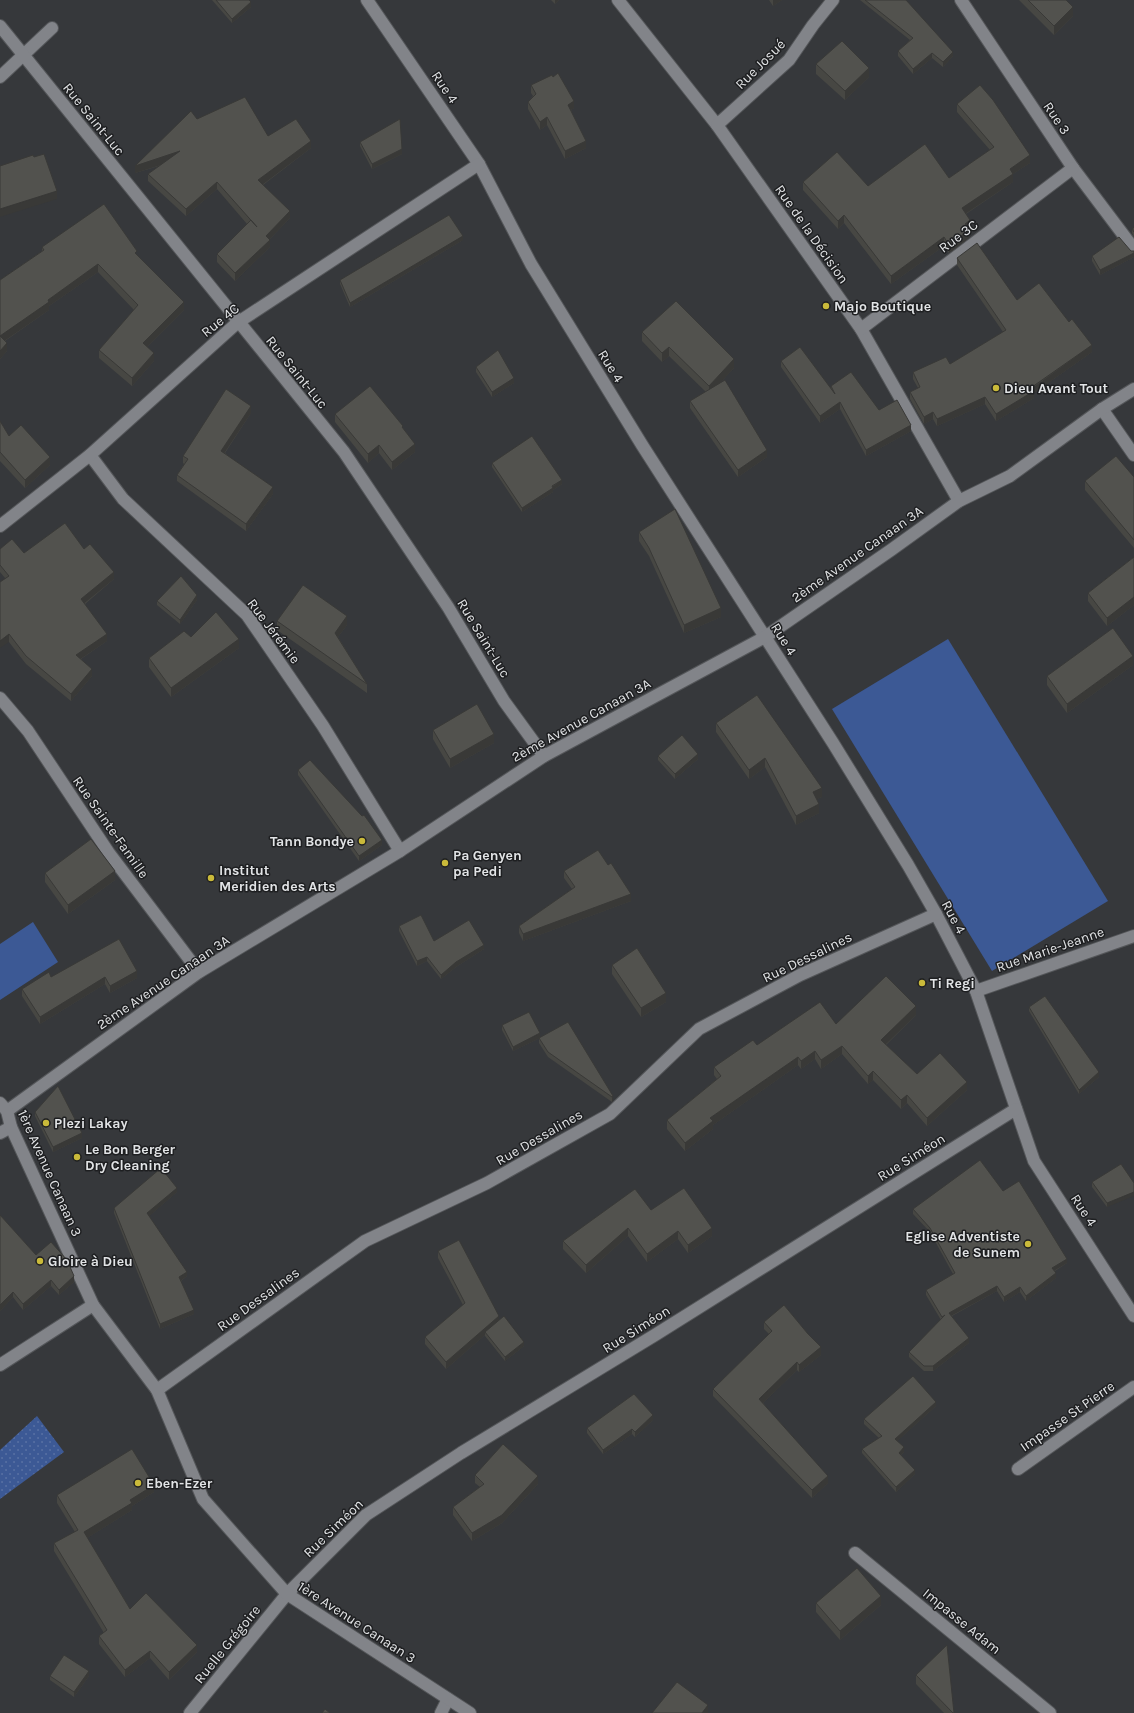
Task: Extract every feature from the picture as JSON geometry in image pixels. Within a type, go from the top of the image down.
[{"type":"street","name":"Rue 4","points":[[367,0],[479,164],[531,264],[642,445],[908,865],[936,914],[976,992],[1034,1161],[1134,1316]]},
{"type":"street","name":"Rue de la Décision","points":[[618,0],[717,125],[861,329],[959,501]]},
{"type":"street","name":"Rue Josué","points":[[717,125],[789,60],[813,25],[833,0]]},
{"type":"street","name":"Rue 3","points":[[961,0],[1073,168],[1134,249]]},
{"type":"street","name":"Rue Saint-Luc","points":[[0,26],[237,323],[344,452],[448,606],[504,701],[544,756]]},
{"type":"street","points":[[0,77],[52,28]]},
{"type":"street","name":"Rue 4C","points":[[0,526],[90,456],[237,323],[479,164]]},
{"type":"street","name":"Rue 3C","points":[[861,329],[1073,168]]},
{"type":"street","name":"2ème Avenue Canaan 3A","points":[[3,1107],[199,972],[400,851],[544,756],[765,637],[959,501],[1010,476],[1102,409],[1134,389]]},
{"type":"street","points":[[1102,409],[1134,455]]},
{"type":"street","name":"Rue Jérémie","points":[[90,456],[123,499],[247,615],[324,726],[400,851]]},
{"type":"street","name":"Rue Sainte-Famille","points":[[0,698],[28,731],[109,853],[199,972]]},
{"type":"street","name":"Rue Dessalines","points":[[157,1390],[365,1241],[487,1184],[610,1114],[699,1029],[800,975],[936,914]]},
{"type":"street","name":"Rue Marie-Jeanne","points":[[976,992],[1134,936]]},
{"type":"street","name":"1ère Avenue Canaan 3","points":[[3,1107],[93,1305],[157,1390],[203,1499],[287,1594],[470,1713]]},
{"type":"street","name":"Rue Siméon","points":[[287,1594],[366,1515],[461,1453],[655,1335],[1016,1109]]},
{"type":"street","points":[[0,1133],[11,1127]]},
{"type":"street","points":[[0,1365],[93,1305]]},
{"type":"street","name":"Impasse St Pierre","points":[[1018,1469],[1134,1387]]},
{"type":"street","name":"Impasse Adam","points":[[855,1553],[1050,1713]]},
{"type":"street","name":"Ruelle Grégoire","points":[[190,1713],[287,1594]]},
{"type":"street","points":[[441,1713],[448,1699]]},
{"type":"shaded area","points":[[948,639],[1108,901],[992,971],[832,709]]},
{"type":"shaded area","points":[[33,922],[58,962],[0,1000],[0,944]]},
{"type":"shaded area","points":[[37,1416],[64,1452],[0,1499],[0,1450]]},
{"type":"building","points":[[216,0],[249,0],[251,2],[232,19]]},
{"type":"building","points":[[865,0],[906,0],[953,52],[943,62],[932,53],[913,69],[898,51],[913,38]]},
{"type":"building","points":[[1028,0],[1066,0],[1073,7],[1054,26]]},
{"type":"building","points":[[842,41],[869,68],[845,91],[816,64]]},
{"type":"building","points":[[558,73],[574,101],[568,105],[586,141],[565,151],[547,117],[540,122],[528,102],[536,94],[531,85],[552,75],[553,77]]},
{"type":"building","points":[[980,85],[993,100],[1030,155],[1010,169],[1013,174],[962,208],[970,220],[965,224],[969,230],[949,245],[944,237],[891,276],[844,215],[838,221],[803,182],[837,152],[868,186],[925,144],[949,178],[994,147],[957,104]]},
{"type":"building","points":[[245,97],[268,136],[296,119],[311,141],[258,180],[290,211],[266,236],[270,240],[235,273],[217,254],[251,220],[217,182],[186,209],[148,174],[180,151],[135,166],[191,111],[197,119]]},
{"type":"building","points":[[400,119],[402,149],[372,164],[360,142]]},
{"type":"building","points":[[44,154],[57,191],[0,209],[0,166],[33,155],[34,157]]},
{"type":"building","points":[[104,204],[137,251],[135,253],[184,302],[143,343],[154,353],[132,378],[99,350],[138,305],[98,264],[48,300],[49,302],[0,336],[0,280],[44,250],[42,247]]},
{"type":"building","points":[[449,215],[463,236],[350,303],[340,280]]},
{"type":"building","points":[[1119,237],[1131,251],[1134,251],[1134,253],[1100,270],[1092,256]]},
{"type":"building","points":[[977,243],[1017,300],[1039,283],[1069,322],[1072,319],[1092,345],[1032,387],[1034,391],[996,414],[985,397],[937,419],[933,412],[924,417],[910,392],[920,387],[913,372],[946,357],[950,364],[1006,330],[957,258]]},
{"type":"building","points":[[676,301],[734,359],[709,386],[669,347],[662,353],[642,332]]},
{"type":"building","points":[[0,336],[7,343],[0,351]]},
{"type":"building","points":[[800,347],[835,394],[831,386],[851,372],[879,410],[897,400],[911,425],[866,450],[840,402],[820,416],[781,361]]},
{"type":"building","points":[[498,350],[514,378],[492,392],[476,367]]},
{"type":"building","points":[[725,380],[767,450],[738,470],[690,401]]},
{"type":"building","points":[[370,386],[403,426],[402,427],[415,444],[392,462],[379,445],[368,454],[335,414]]},
{"type":"building","points":[[226,389],[251,406],[221,451],[273,487],[246,524],[177,475],[188,459],[183,456]]},
{"type":"building","points":[[0,421],[9,436],[21,425],[50,457],[25,480],[0,452]]},
{"type":"building","points":[[532,436],[562,480],[552,486],[553,488],[522,508],[492,463]]},
{"type":"building","points":[[1116,456],[1134,477],[1134,540],[1085,481]]},
{"type":"building","points":[[675,509],[721,608],[684,625],[649,548],[639,532]]},
{"type":"building","points":[[65,523],[84,549],[90,544],[114,572],[81,599],[107,634],[76,655],[92,669],[71,694],[26,656],[9,634],[0,641],[0,582],[9,576],[0,565],[0,549],[12,539],[24,553]]},
{"type":"building","points":[[1134,557],[1134,597],[1107,618],[1088,593]]},
{"type":"building","points":[[181,576],[197,595],[180,620],[157,601]]},
{"type":"building","points":[[303,585],[347,616],[335,633],[367,684],[277,621]]},
{"type":"building","points":[[216,612],[239,639],[171,688],[149,658],[184,631],[191,637]]},
{"type":"building","points":[[1113,628],[1133,656],[1067,704],[1047,676]]},
{"type":"building","points":[[757,695],[822,788],[813,792],[819,804],[796,816],[765,758],[749,770],[716,723]]},
{"type":"building","points":[[477,704],[494,734],[450,759],[433,730]]},
{"type":"building","points":[[682,735],[698,754],[675,774],[658,756]]},
{"type":"building","points":[[310,760],[362,816],[364,815],[382,840],[359,856],[298,770]]},
{"type":"building","points":[[91,839],[115,871],[68,905],[45,873]]},
{"type":"building","points":[[598,850],[608,865],[611,863],[631,894],[523,934],[519,926],[575,887],[564,871]]},
{"type":"building","points":[[421,915],[434,941],[469,920],[484,945],[456,962],[441,975],[427,957],[417,961],[399,926]]},
{"type":"building","points":[[119,939],[137,971],[110,986],[105,977],[40,1017],[22,989],[49,972],[51,977]]},
{"type":"building","points":[[637,948],[666,993],[641,1008],[612,965]]},
{"type":"building","points":[[886,976],[916,1006],[881,1040],[917,1074],[940,1053],[967,1082],[927,1118],[907,1095],[901,1100],[873,1071],[868,1076],[842,1046],[821,1060],[815,1051],[801,1061],[798,1057],[710,1118],[713,1121],[685,1143],[667,1120],[721,1076],[714,1067],[753,1040],[757,1045],[820,1002],[836,1024]]},
{"type":"building","points":[[1045,996],[1099,1072],[1079,1090],[1029,1007]]},
{"type":"building","points":[[529,1012],[540,1033],[513,1047],[502,1025]]},
{"type":"building","points":[[568,1022],[613,1096],[612,1097],[548,1052],[539,1038]]},
{"type":"building","points":[[58,1086],[82,1133],[53,1147],[35,1112]]},
{"type":"building","points":[[980,1160],[1003,1191],[1019,1181],[1067,1259],[1052,1268],[1056,1273],[1026,1296],[1020,1287],[1004,1297],[997,1286],[949,1313],[969,1338],[933,1366],[924,1366],[909,1352],[945,1315],[942,1317],[926,1290],[955,1273],[930,1228],[913,1209]]},
{"type":"building","points":[[1121,1164],[1134,1183],[1134,1192],[1107,1203],[1092,1182]]},
{"type":"building","points":[[161,1168],[177,1188],[147,1213],[187,1272],[179,1277],[194,1310],[160,1324],[114,1208]]},
{"type":"building","points":[[684,1188],[712,1228],[688,1245],[678,1231],[647,1254],[628,1228],[586,1265],[563,1241],[635,1189],[651,1210]]},
{"type":"building","points":[[0,1215],[36,1255],[51,1242],[67,1260],[74,1276],[59,1290],[51,1280],[23,1304],[13,1292],[0,1305]]},
{"type":"building","points":[[459,1240],[499,1316],[446,1362],[425,1337],[465,1303],[438,1251]]},
{"type":"building","points":[[784,1305],[821,1347],[799,1365],[797,1362],[759,1399],[828,1476],[812,1490],[713,1389],[772,1331],[764,1322]]},
{"type":"building","points":[[504,1316],[524,1342],[505,1357],[485,1332]]},
{"type":"building","points":[[913,1376],[936,1402],[895,1439],[904,1447],[899,1453],[915,1470],[896,1487],[862,1449],[882,1436],[864,1419]]},
{"type":"building","points":[[634,1394],[653,1415],[635,1432],[632,1429],[603,1450],[587,1428]]},
{"type":"building","points":[[503,1444],[538,1476],[502,1515],[472,1533],[453,1507],[484,1484],[475,1475]]},
{"type":"building","points":[[132,1449],[154,1485],[130,1500],[132,1503],[84,1532],[130,1609],[146,1593],[197,1645],[169,1672],[150,1651],[125,1670],[99,1636],[107,1630],[54,1543],[78,1530],[57,1495]]},
{"type":"building","points":[[857,1568],[881,1596],[840,1631],[816,1603]]},
{"type":"building","points":[[947,1645],[954,1713],[916,1675]]},
{"type":"building","points":[[64,1655],[89,1671],[74,1692],[50,1676]]},
{"type":"building","points":[[677,1682],[708,1705],[702,1713],[652,1713]]},
{"type":"building","points":[[325,1709],[330,1713],[322,1713]]},
{"type":"place","name":"Majo Boutique","points":[[826,306]]},
{"type":"place","name":"Dieu Avant Tout","points":[[996,388]]},
{"type":"place","name":"Tann Bondye","points":[[362,841]]},
{"type":"place","name":"Pa Genyen pa Pedi","points":[[445,863]]},
{"type":"place","name":"Institut Meridien des Arts","points":[[211,878]]},
{"type":"place","name":"Ti Regi","points":[[922,983]]},
{"type":"place","name":"Plezi Lakay","points":[[46,1123]]},
{"type":"place","name":"Le Bon Berger Dry Cleaning","points":[[77,1157]]},
{"type":"place","name":"Eglise Adventiste de Sunem","points":[[1028,1244]]},
{"type":"place","name":"Gloire à Dieu","points":[[40,1261]]},
{"type":"place","name":"Eben-Ezer","points":[[138,1483]]}]
